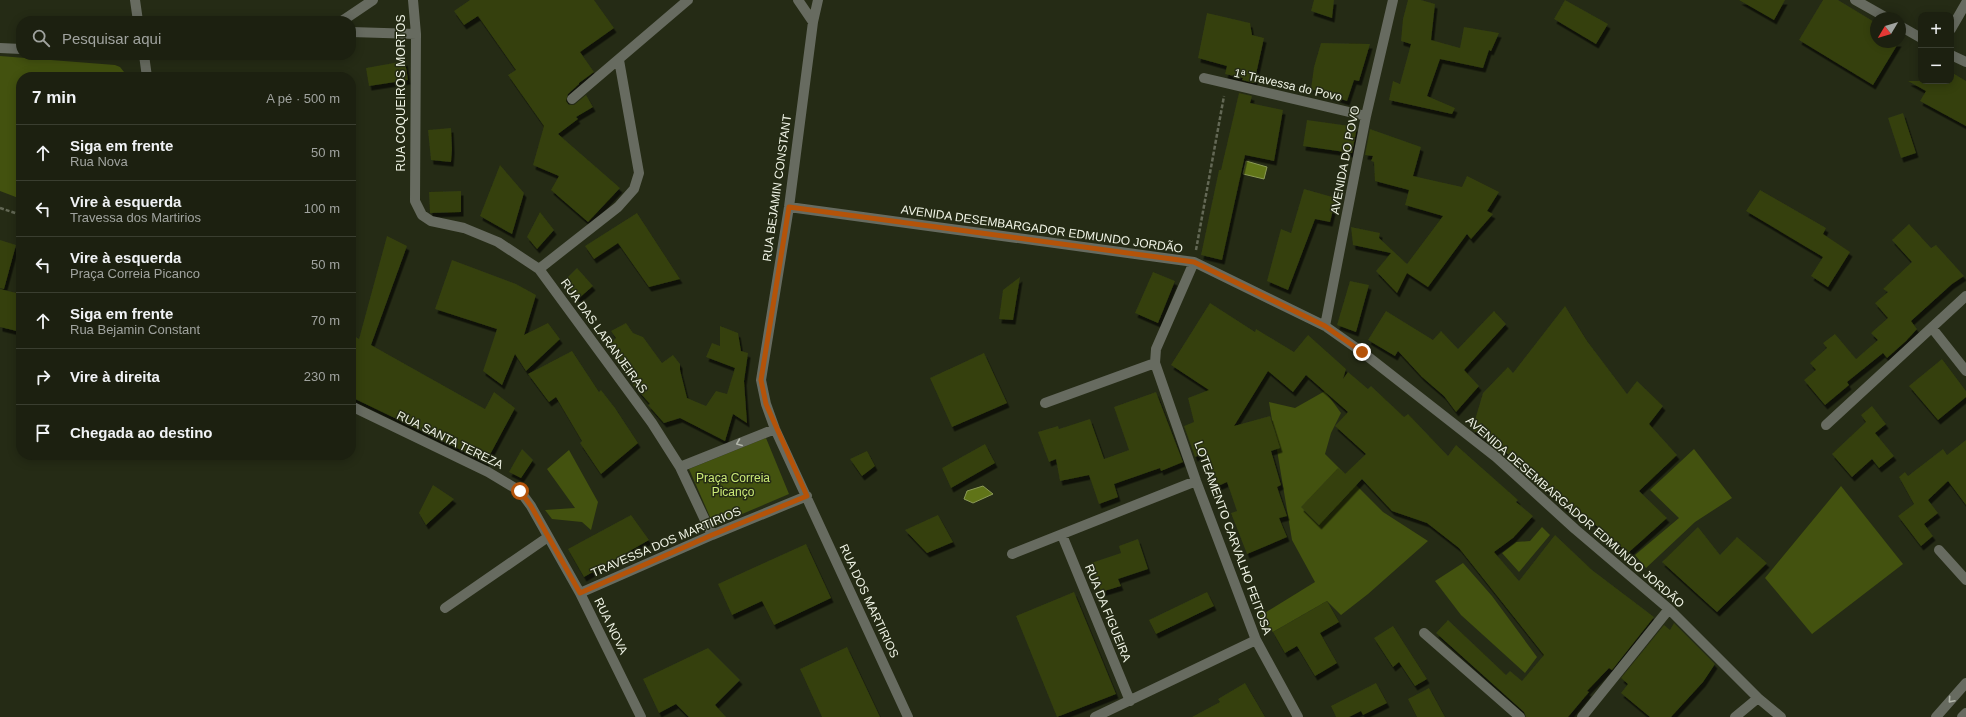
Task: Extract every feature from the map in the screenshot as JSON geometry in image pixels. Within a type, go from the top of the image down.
[{"type":"street","points":[[135,0],[137,16]]},
{"type":"street","points":[[349,16],[373,0]]},
{"type":"street","name":"RUA COQUEIROS MORTOS","points":[[413,0],[416,34],[415,186]]},
{"type":"street","points":[[572,99],[688,0]]},
{"type":"street","points":[[798,0],[813,22]]},
{"type":"street","name":"RUA BEJAMIN CONSTANT","points":[[761,380],[789,207],[813,22],[818,0]]},
{"type":"street","name":"AVENIDA DO POVO","points":[[1325,326],[1366,116],[1393,0]]},
{"type":"street","points":[[1855,0],[1876,12]]},
{"type":"street","points":[[1954,24],[1966,3]]},
{"type":"street","points":[[1906,29],[1918,36]]},
{"type":"street","points":[[356,32],[416,34]]},
{"type":"street","points":[[0,48],[16,49]]},
{"type":"street","points":[[1954,56],[1966,62]]},
{"type":"street","points":[[145,60],[146,72]]},
{"type":"street","points":[[539,269],[618,207],[634,188],[639,173],[619,60]]},
{"type":"street","name":"1ª Travessa do Povo","points":[[1204,78],[1366,116]]},
{"type":"street","name":"RUA DAS LARANJEIRAS","points":[[415,186],[415,201],[422,215],[431,220],[464,228],[498,242],[539,269],[652,423],[680,467],[712,535]]},
{"type":"street","name":"AVENIDA DESEMBARGADOR EDMUNDO JORDÃO","points":[[789,207],[1194,262],[1325,326],[1362,352],[1496,458],[1575,529],[1669,609],[1758,698],[1781,717]]},
{"type":"street","name":"LOTEAMENTO CARVALHO FEITOSA","points":[[1194,262],[1156,349],[1155,363],[1196,481],[1256,640],[1298,717]]},
{"type":"street","points":[[1826,425],[1966,296]]},
{"type":"street","points":[[1932,328],[1966,371]]},
{"type":"street","points":[[1045,403],[1155,363]]},
{"type":"street","name":"RUA DOS MARTIRIOS","points":[[761,380],[766,404],[775,429],[908,717]]},
{"type":"street","name":"RUA SANTA TEREZA","points":[[356,408],[505,481],[520,491],[531,506]]},
{"type":"street","points":[[680,467],[775,429]]},
{"type":"street","points":[[1012,554],[1196,481]]},
{"type":"street","name":"TRAVESSA DOS MARTIRIOS","points":[[580,593],[712,535],[807,496]]},
{"type":"street","name":"RUA NOVA","points":[[531,506],[580,593],[641,717]]},
{"type":"street","name":"RUA DA FIGUEIRA","points":[[1062,535],[1130,701]]},
{"type":"street","points":[[445,608],[548,537]]},
{"type":"street","points":[[1939,550],[1966,580]]},
{"type":"street","points":[[1582,717],[1669,609]]},
{"type":"street","points":[[1424,633],[1520,717]]},
{"type":"street","points":[[1095,717],[1256,640]]},
{"type":"street","points":[[1936,717],[1966,683]]},
{"type":"street","points":[[1735,717],[1758,698]]},
{"type":"street","points":[[1962,717],[1966,713]]},
{"type":"path","points":[[1194,262],[1227,84]]},
{"type":"path","points":[[0,208],[16,213]]},
{"type":"green space","points":[[0,56],[16,57],[16,60],[51,60],[115,65],[120,67],[124,72],[16,72],[16,197],[0,191]]},
{"type":"green space","points":[[1325,391],[1341,413],[1331,433],[1325,454],[1383,512],[1428,541],[1368,594],[1341,615],[1327,601],[1273,632],[1258,617],[1315,582],[1292,540],[1269,402],[1295,408]]},
{"type":"green space","name":"Praça Correia Picanço","points":[[766,438],[789,494],[714,526],[689,469]]},
{"type":"green space","points":[[1694,449],[1732,498],[1695,522],[1646,568],[1635,555],[1679,518],[1650,490]]},
{"type":"green space","points":[[569,450],[598,502],[591,530],[582,522],[552,519],[545,510],[575,508],[547,469]]},
{"type":"green space","points":[[1841,486],[1903,564],[1812,634],[1765,578]]},
{"type":"green space","points":[[1542,527],[1550,535],[1519,572],[1502,553],[1516,542],[1530,541]]},
{"type":"green space","points":[[1463,563],[1492,596],[1537,657],[1525,673],[1461,615],[1435,581]]},
{"type":"shaded area","points":[[1246,161],[1267,167],[1264,179],[1243,174]]},
{"type":"shaded area","points":[[983,486],[993,494],[973,503],[964,499],[967,491]]},
{"type":"building","points":[[470,0],[594,0],[614,28],[580,52],[594,72],[579,83],[568,94],[566,101],[569,105],[574,105],[586,95],[593,107],[576,117],[578,119],[558,134],[620,188],[588,222],[551,190],[559,176],[533,165],[544,126],[508,75],[516,70],[478,16],[464,25],[454,11]]},
{"type":"building","points":[[1314,0],[1334,0],[1332,18],[1311,11]]},
{"type":"building","points":[[1408,0],[1421,0],[1435,4],[1431,40],[1460,48],[1464,27],[1499,33],[1491,51],[1489,50],[1483,68],[1440,59],[1427,96],[1455,108],[1452,114],[1389,100],[1393,81],[1400,84],[1411,44],[1401,41],[1403,19]]},
{"type":"building","points":[[1565,0],[1608,24],[1596,44],[1554,19]]},
{"type":"building","points":[[1739,0],[1785,0],[1774,20]]},
{"type":"building","points":[[1823,0],[1838,0],[1870,19],[1870,48],[1895,48],[1873,85],[1799,40]]},
{"type":"building","points":[[1207,13],[1250,23],[1252,35],[1264,38],[1254,83],[1242,80],[1243,78],[1225,74],[1227,66],[1198,58]]},
{"type":"building","points":[[1321,43],[1370,44],[1359,81],[1354,80],[1347,101],[1311,89],[1314,67]]},
{"type":"building","points":[[405,61],[408,80],[369,86],[366,68]]},
{"type":"building","points":[[1954,74],[1966,81],[1966,126],[1920,101],[1926,91],[1908,81],[1918,81],[1918,84],[1954,84]]},
{"type":"building","points":[[1239,93],[1252,96],[1250,103],[1283,110],[1274,161],[1245,155],[1222,260],[1201,255],[1219,170],[1221,170]]},
{"type":"building","points":[[1903,113],[1916,153],[1901,158],[1888,118]]},
{"type":"building","points":[[1307,120],[1357,127],[1352,153],[1303,146]]},
{"type":"building","points":[[451,128],[451,162],[431,160],[428,130]]},
{"type":"building","points":[[1370,129],[1421,147],[1413,176],[1462,187],[1467,176],[1499,192],[1487,211],[1493,214],[1471,239],[1467,234],[1428,287],[1407,273],[1397,293],[1376,271],[1391,253],[1353,245],[1351,227],[1380,233],[1379,238],[1407,264],[1443,216],[1405,205],[1409,190],[1375,181],[1374,162],[1371,161],[1373,156],[1365,155]]},
{"type":"building","points":[[500,165],[524,193],[512,234],[480,216]]},
{"type":"building","points":[[1304,189],[1336,198],[1330,222],[1315,219],[1288,290],[1267,281],[1281,229],[1291,233]]},
{"type":"building","points":[[1760,190],[1826,228],[1823,234],[1850,252],[1828,287],[1811,276],[1823,257],[1746,211]]},
{"type":"building","points":[[461,191],[461,212],[430,213],[429,192]]},
{"type":"building","points":[[540,212],[554,230],[537,249],[527,237]]},
{"type":"building","points":[[637,213],[680,279],[649,287],[618,243],[594,259],[585,246]]},
{"type":"building","points":[[1909,224],[1931,248],[1936,245],[1964,276],[1952,284],[1911,321],[1917,329],[1906,341],[1887,358],[1883,353],[1847,382],[1849,385],[1825,405],[1804,380],[1816,370],[1810,363],[1827,348],[1823,343],[1835,334],[1856,359],[1878,340],[1871,333],[1888,318],[1875,303],[1888,292],[1883,289],[1912,262],[1892,240]]},
{"type":"building","points":[[387,236],[407,246],[371,345],[485,409],[494,392],[515,408],[486,462],[356,399],[356,337],[359,339]]},
{"type":"building","points":[[0,240],[16,245],[4,289],[0,288]]},
{"type":"building","points":[[452,260],[516,284],[536,295],[524,335],[548,323],[560,339],[526,371],[515,354],[502,385],[483,371],[497,329],[435,309]]},
{"type":"building","points":[[577,268],[593,286],[578,299],[564,281]]},
{"type":"building","points":[[1153,272],[1175,281],[1158,323],[1135,313]]},
{"type":"building","points":[[1020,277],[1013,320],[999,319],[1003,290]]},
{"type":"building","points":[[1350,281],[1369,285],[1356,332],[1337,325]]},
{"type":"building","points":[[0,289],[16,293],[16,331],[0,327]]},
{"type":"building","points":[[1210,303],[1255,332],[1256,329],[1294,352],[1308,335],[1346,369],[1343,379],[1348,372],[1368,389],[1371,386],[1404,417],[1408,414],[1448,456],[1456,445],[1518,500],[1516,502],[1533,516],[1513,538],[1494,552],[1519,581],[1555,535],[1592,570],[1654,617],[1612,670],[1609,668],[1587,691],[1589,692],[1568,717],[1526,717],[1524,712],[1436,633],[1448,620],[1506,675],[1510,671],[1522,681],[1544,655],[1459,548],[1427,523],[1392,511],[1362,479],[1319,525],[1301,507],[1338,468],[1345,474],[1366,454],[1335,426],[1348,412],[1306,375],[1293,392],[1268,371],[1234,426],[1270,416],[1280,448],[1271,451],[1281,485],[1277,487],[1287,516],[1279,518],[1287,537],[1247,554],[1231,513],[1237,511],[1227,482],[1218,486],[1203,454],[1195,457],[1184,426],[1194,422],[1188,398],[1209,390],[1171,365]]},
{"type":"building","points":[[1565,306],[1587,341],[1627,394],[1637,381],[1663,406],[1649,424],[1677,455],[1639,491],[1667,518],[1628,553],[1578,510],[1574,516],[1500,447],[1472,430],[1483,393],[1508,367],[1513,373]]},
{"type":"building","points":[[1386,311],[1433,340],[1441,331],[1458,349],[1494,311],[1506,324],[1464,370],[1479,386],[1456,412],[1444,396],[1422,377],[1398,351],[1395,356],[1368,340]]},
{"type":"building","points":[[626,323],[633,333],[643,337],[662,363],[673,355],[680,364],[680,370],[687,398],[706,406],[716,391],[727,394],[735,368],[706,357],[712,343],[720,346],[720,326],[738,333],[741,351],[748,353],[744,381],[747,423],[733,414],[725,441],[680,418],[664,423],[633,385],[637,382],[608,346],[616,338],[611,331]]},
{"type":"building","points":[[572,351],[599,392],[601,390],[615,408],[638,443],[601,474],[580,443],[582,441],[556,397],[549,402],[528,374]]},
{"type":"building","points":[[984,353],[1007,403],[952,427],[930,378]]},
{"type":"building","points":[[1942,359],[1966,391],[1966,397],[1938,420],[1909,386]]},
{"type":"building","points":[[1156,392],[1183,462],[1161,471],[1160,468],[1114,484],[1118,497],[1099,504],[1089,475],[1060,481],[1056,459],[1049,462],[1038,432],[1058,426],[1059,429],[1090,419],[1104,459],[1129,450],[1114,407]]},
{"type":"building","points":[[1872,406],[1886,424],[1875,433],[1894,456],[1879,468],[1872,459],[1852,477],[1832,454],[1866,422],[1861,415]]},
{"type":"building","points":[[1966,440],[1966,505],[1948,481],[1928,500],[1938,513],[1924,524],[1933,536],[1921,546],[1898,516],[1914,504],[1899,477],[1905,472],[1908,476],[1943,449],[1947,455]]},
{"type":"building","points":[[985,444],[995,463],[951,488],[942,468]]},
{"type":"building","points":[[522,449],[533,460],[521,478],[509,472]]},
{"type":"building","points":[[867,451],[875,466],[862,476],[850,459]]},
{"type":"building","points":[[433,485],[454,499],[426,525],[419,513]]},
{"type":"building","points":[[631,515],[649,540],[584,577],[568,549]]},
{"type":"building","points":[[938,515],[953,542],[927,553],[905,530]]},
{"type":"building","points":[[1698,527],[1720,555],[1737,537],[1767,563],[1717,612],[1662,562]]},
{"type":"building","points":[[1138,539],[1148,569],[1118,579],[1121,586],[1101,592],[1091,563],[1121,553],[1119,546]]},
{"type":"building","points":[[806,544],[831,598],[774,625],[762,601],[732,615],[718,584]]},
{"type":"building","points":[[1074,592],[1116,694],[1057,717],[1016,616]]},
{"type":"building","points":[[1207,592],[1214,606],[1156,634],[1149,620]]},
{"type":"building","points":[[1327,601],[1339,622],[1320,633],[1337,663],[1315,676],[1297,646],[1285,653],[1273,632]]},
{"type":"building","points":[[1674,623],[1715,664],[1703,682],[1671,717],[1650,717],[1621,693],[1628,684],[1621,678],[1664,625],[1670,630]]},
{"type":"building","points":[[1393,626],[1427,679],[1415,686],[1399,662],[1393,667],[1374,638]]},
{"type":"building","points":[[847,647],[880,717],[822,717],[800,669]]},
{"type":"building","points":[[708,648],[740,680],[715,705],[726,717],[689,717],[676,704],[659,713],[643,679]]},
{"type":"building","points":[[1245,683],[1265,717],[1192,717],[1220,702],[1218,699]]},
{"type":"building","points":[[1376,683],[1387,703],[1363,715],[1361,711],[1349,717],[1336,717],[1331,706]]},
{"type":"building","points":[[1429,688],[1445,717],[1417,717],[1408,699]]},
{"type":"route","points":[[520,491],[531,506],[580,593],[712,535],[807,496],[775,429],[766,404],[761,380],[789,207],[1095,250],[1194,262],[1325,326],[1362,352]]}]
